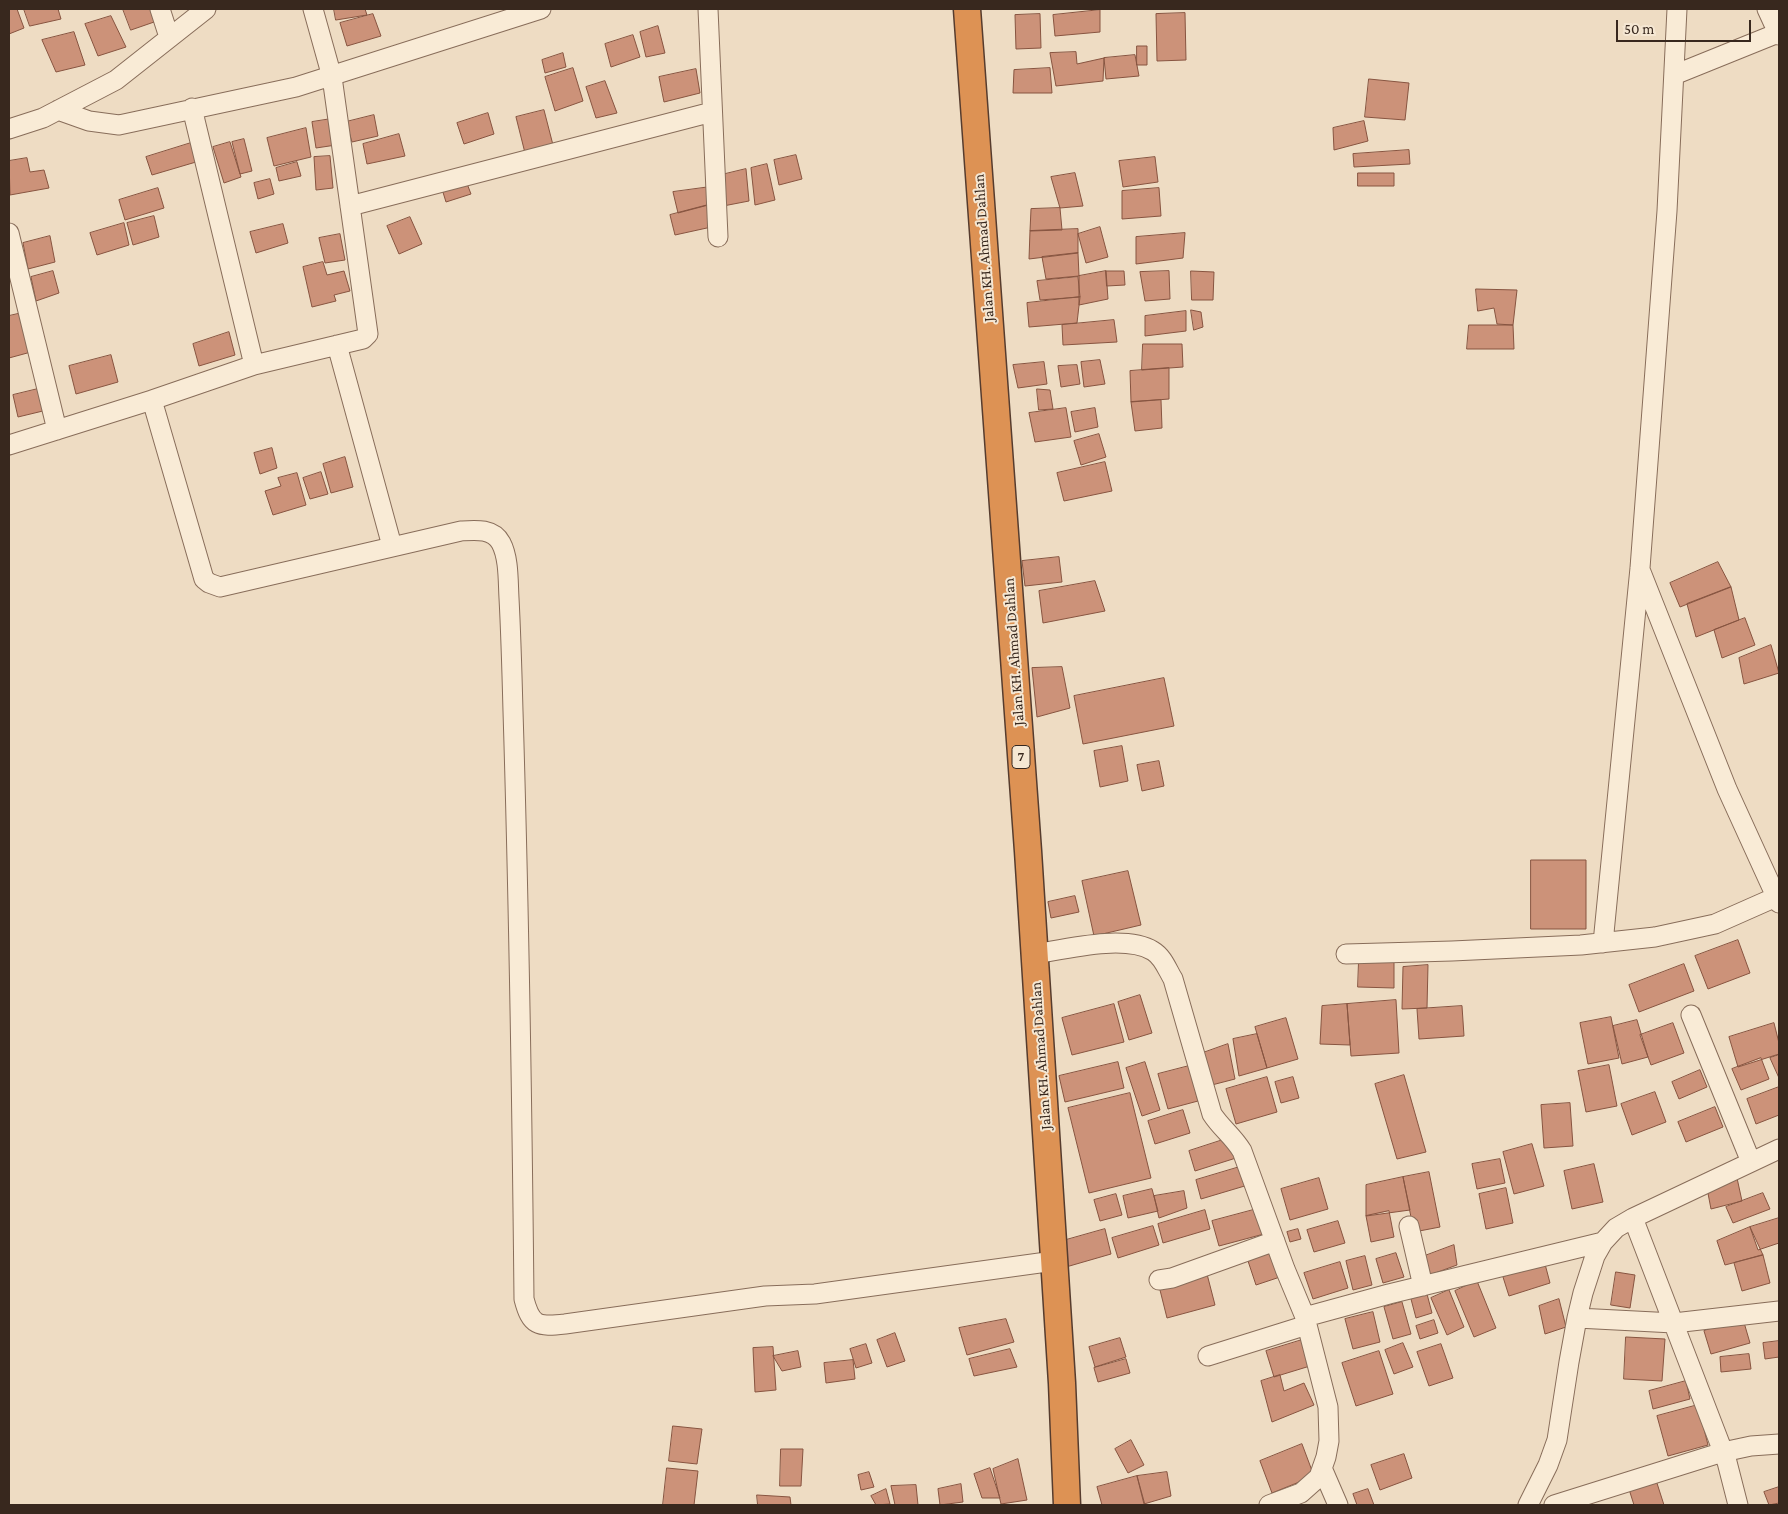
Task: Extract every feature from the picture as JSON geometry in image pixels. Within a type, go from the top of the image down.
[{"type":"highway","name":"Jalan KH. Ahmad Dahlan","points":[[967,9],[1035,954],[1062,1384],[1067,1505]]},
{"type":"street","points":[[160,9],[169,37]]},
{"type":"street","points":[[9,129],[43,118],[116,80],[206,9]]},
{"type":"street","points":[[9,445],[152,400],[254,365],[364,339],[368,334],[332,77],[313,9]]},
{"type":"street","points":[[58,110],[89,121],[119,125],[296,87],[541,9]]},
{"type":"street","points":[[708,9],[718,237]]},
{"type":"street","points":[[1603,943],[1640,568],[1667,211],[1677,9]]},
{"type":"street","points":[[1674,75],[1779,34],[1767,9]]},
{"type":"street","points":[[192,108],[254,365]]},
{"type":"street","points":[[350,206],[712,112]]},
{"type":"street","points":[[9,233],[57,430]]},
{"type":"street","points":[[337,345],[392,546]]},
{"type":"street","points":[[152,400],[200,567],[204,579],[209,583],[226,586],[461,531],[478,530],[489,532],[498,538],[502,545],[510,614],[520,984],[524,1299],[528,1313],[533,1320],[539,1325],[565,1324],[765,1296],[815,1294],[1054,1261]]},
{"type":"street","points":[[1346,954],[1581,946],[1655,937],[1714,924],[1778,900],[1727,789],[1640,568]]},
{"type":"street","points":[[1035,954],[1112,942],[1139,945],[1154,951],[1163,961],[1173,979],[1212,1114],[1220,1126],[1236,1140],[1242,1151],[1285,1270],[1306,1321],[1328,1407],[1329,1440],[1326,1457],[1319,1477],[1301,1493],[1269,1505]]},
{"type":"street","points":[[1691,1014],[1751,1162]]},
{"type":"street","points":[[1528,1505],[1548,1465],[1557,1440],[1578,1318],[1592,1264],[1603,1242],[1616,1228],[1633,1218],[1779,1149]]},
{"type":"street","points":[[1633,1218],[1723,1452],[1738,1505]]},
{"type":"street","points":[[1409,1226],[1423,1286]]},
{"type":"street","points":[[1159,1280],[1172,1278],[1275,1241]]},
{"type":"street","points":[[1208,1356],[1306,1321],[1423,1286],[1603,1242]]},
{"type":"street","points":[[1578,1318],[1674,1323],[1779,1311]]},
{"type":"street","points":[[1554,1505],[1723,1452],[1751,1446],[1779,1444]]},
{"type":"street","points":[[1322,1468],[1338,1505]]},
{"type":"building","points":[[17,9],[24,28],[9,34],[9,10]]},
{"type":"building","points":[[24,9],[58,9],[61,19],[30,26]]},
{"type":"building","points":[[123,9],[152,9],[157,21],[131,30]]},
{"type":"building","points":[[334,9],[365,9],[367,15],[336,20]]},
{"type":"building","points":[[1100,10],[1100,32],[1055,36],[1053,15]]},
{"type":"building","points":[[1185,13],[1186,60],[1157,61],[1156,14]]},
{"type":"building","points":[[373,14],[381,36],[347,46],[340,23]]},
{"type":"building","points":[[1040,14],[1041,48],[1016,49],[1015,15]]},
{"type":"building","points":[[111,16],[126,47],[98,56],[85,24]]},
{"type":"building","points":[[658,26],[665,53],[646,57],[640,32]]},
{"type":"building","points":[[74,32],[85,65],[56,72],[42,40]]},
{"type":"building","points":[[633,35],[640,57],[611,67],[605,44]]},
{"type":"building","points":[[1137,46],[1147,46],[1147,65],[1137,65]]},
{"type":"building","points":[[1076,52],[1077,64],[1104,58],[1103,81],[1056,86],[1050,53]]},
{"type":"building","points":[[563,53],[566,67],[545,73],[542,60]]},
{"type":"building","points":[[1135,55],[1139,76],[1106,79],[1104,58]]},
{"type":"building","points":[[573,68],[583,101],[555,111],[545,77]]},
{"type":"building","points":[[1050,68],[1052,93],[1013,93],[1014,70]]},
{"type":"building","points":[[696,69],[700,93],[664,102],[659,77]]},
{"type":"building","points":[[1369,79],[1409,83],[1405,120],[1365,117]]},
{"type":"building","points":[[605,81],[617,113],[596,118],[586,87]]},
{"type":"building","points":[[544,110],[553,145],[525,153],[516,117]]},
{"type":"building","points":[[488,113],[494,134],[464,144],[457,123]]},
{"type":"building","points":[[374,115],[378,136],[352,142],[346,122]]},
{"type":"building","points":[[331,119],[336,145],[316,148],[312,122]]},
{"type":"building","points":[[1364,121],[1368,141],[1334,150],[1333,128]]},
{"type":"building","points":[[306,128],[311,157],[274,166],[267,138]]},
{"type":"building","points":[[399,134],[405,156],[367,164],[363,144]]},
{"type":"building","points":[[244,139],[252,171],[240,174],[232,142]]},
{"type":"building","points":[[230,142],[241,177],[224,183],[213,147]]},
{"type":"building","points":[[191,143],[196,162],[152,175],[146,157]]},
{"type":"building","points":[[1409,150],[1410,164],[1354,167],[1353,154]]},
{"type":"building","points":[[796,155],[802,179],[779,185],[774,160]]},
{"type":"building","points":[[330,156],[333,188],[316,190],[314,157]]},
{"type":"building","points":[[1155,157],[1158,182],[1123,187],[1119,161]]},
{"type":"building","points":[[27,158],[30,172],[44,170],[49,188],[10,195],[9,161]]},
{"type":"building","points":[[297,162],[301,176],[279,181],[276,168]]},
{"type":"building","points":[[767,164],[775,200],[755,205],[751,168]]},
{"type":"building","points":[[746,169],[749,201],[718,207],[717,176]]},
{"type":"building","points":[[1075,173],[1083,206],[1060,208],[1051,177]]},
{"type":"building","points":[[1358,173],[1394,173],[1394,186],[1358,186]]},
{"type":"building","points":[[270,179],[274,194],[258,199],[254,183]]},
{"type":"building","points":[[466,181],[471,194],[446,202],[442,189]]},
{"type":"building","points":[[710,187],[712,204],[678,213],[673,192]]},
{"type":"building","points":[[158,188],[164,208],[125,220],[119,200]]},
{"type":"building","points":[[1159,188],[1161,216],[1122,219],[1122,191]]},
{"type":"building","points":[[712,204],[716,226],[675,235],[670,215]]},
{"type":"building","points":[[1060,208],[1062,230],[1030,231],[1031,209]]},
{"type":"building","points":[[154,216],[159,237],[133,245],[127,223]]},
{"type":"building","points":[[410,217],[422,244],[399,254],[387,226]]},
{"type":"building","points":[[124,223],[129,245],[97,255],[90,233]]},
{"type":"building","points":[[283,224],[288,243],[256,253],[250,232]]},
{"type":"building","points":[[1100,227],[1108,257],[1086,263],[1078,234]]},
{"type":"building","points":[[1078,229],[1078,253],[1029,259],[1030,231]]},
{"type":"building","points":[[1185,233],[1183,258],[1136,264],[1136,237]]},
{"type":"building","points":[[340,234],[345,260],[325,263],[319,238]]},
{"type":"building","points":[[50,236],[55,262],[28,269],[23,243]]},
{"type":"building","points":[[1078,253],[1079,276],[1046,279],[1042,257]]},
{"type":"building","points":[[323,262],[327,275],[344,271],[350,291],[334,295],[336,301],[312,307],[303,267]]},
{"type":"building","points":[[53,271],[59,293],[36,301],[31,277]]},
{"type":"building","points":[[1106,271],[1124,271],[1125,285],[1107,286]]},
{"type":"building","points":[[1106,271],[1108,299],[1079,305],[1079,276]]},
{"type":"building","points":[[1169,271],[1170,299],[1145,301],[1140,272]]},
{"type":"building","points":[[1191,271],[1214,272],[1213,300],[1192,300]]},
{"type":"building","points":[[1078,277],[1080,297],[1040,300],[1037,281]]},
{"type":"building","points":[[1476,289],[1517,290],[1513,325],[1497,324],[1494,308],[1478,311]]},
{"type":"building","points":[[1080,297],[1077,323],[1029,327],[1027,303]]},
{"type":"building","points":[[1191,310],[1201,312],[1203,327],[1194,330]]},
{"type":"building","points":[[1186,311],[1186,331],[1145,336],[1145,316]]},
{"type":"building","points":[[22,313],[31,352],[9,358],[9,316]]},
{"type":"building","points":[[1114,320],[1117,342],[1063,345],[1062,325]]},
{"type":"building","points":[[1469,325],[1513,325],[1514,349],[1467,349]]},
{"type":"building","points":[[229,332],[235,355],[199,366],[193,344]]},
{"type":"building","points":[[1143,344],[1182,344],[1183,367],[1142,370]]},
{"type":"building","points":[[111,355],[118,382],[76,394],[69,366]]},
{"type":"building","points":[[1100,360],[1105,384],[1084,387],[1081,362]]},
{"type":"building","points":[[1044,362],[1047,384],[1018,388],[1013,365]]},
{"type":"building","points":[[1077,365],[1080,384],[1061,387],[1058,366]]},
{"type":"building","points":[[1169,368],[1169,399],[1131,402],[1130,371]]},
{"type":"building","points":[[42,388],[47,410],[18,417],[13,395]]},
{"type":"building","points":[[1037,389],[1050,390],[1053,409],[1039,410]]},
{"type":"building","points":[[1161,400],[1162,428],[1135,431],[1131,402]]},
{"type":"building","points":[[1066,408],[1071,437],[1035,442],[1029,413]]},
{"type":"building","points":[[1095,408],[1098,427],[1075,432],[1071,412]]},
{"type":"building","points":[[1099,434],[1106,457],[1081,465],[1074,441]]},
{"type":"building","points":[[272,448],[277,468],[260,474],[254,453]]},
{"type":"building","points":[[345,457],[353,487],[331,493],[323,464]]},
{"type":"building","points":[[1105,462],[1112,491],[1064,501],[1057,473]]},
{"type":"building","points":[[321,472],[328,494],[310,499],[303,478]]},
{"type":"building","points":[[297,473],[306,505],[273,515],[265,491],[281,486],[278,478]]},
{"type":"building","points":[[1059,557],[1062,582],[1025,586],[1022,561]]},
{"type":"building","points":[[1718,562],[1731,587],[1680,607],[1670,583]]},
{"type":"building","points":[[1095,581],[1105,611],[1043,623],[1039,591]]},
{"type":"building","points":[[1731,587],[1739,620],[1696,637],[1687,604]]},
{"type":"building","points":[[1745,618],[1755,645],[1722,658],[1714,630]]},
{"type":"building","points":[[1771,645],[1779,673],[1744,684],[1739,658]]},
{"type":"building","points":[[1062,667],[1070,708],[1037,717],[1032,668]]},
{"type":"building","points":[[1164,678],[1174,726],[1083,744],[1074,696]]},
{"type":"building","points":[[1122,746],[1128,781],[1100,787],[1094,751]]},
{"type":"building","points":[[1159,761],[1164,786],[1142,791],[1137,765]]},
{"type":"building","points":[[1531,860],[1586,860],[1586,929],[1531,929]]},
{"type":"building","points":[[1128,871],[1141,925],[1094,936],[1082,881]]},
{"type":"building","points":[[1075,896],[1079,912],[1051,918],[1048,902]]},
{"type":"building","points":[[1738,940],[1750,973],[1708,989],[1695,956]]},
{"type":"building","points":[[1359,960],[1394,960],[1394,988],[1358,987]]},
{"type":"building","points":[[1684,964],[1694,991],[1639,1012],[1629,985]]},
{"type":"building","points":[[1428,965],[1427,1008],[1402,1009],[1403,967]]},
{"type":"building","points":[[1140,995],[1152,1033],[1129,1040],[1118,1002]]},
{"type":"building","points":[[1396,1000],[1399,1053],[1351,1056],[1347,1004]]},
{"type":"building","points":[[1114,1004],[1124,1042],[1072,1055],[1062,1018]]},
{"type":"building","points":[[1347,1004],[1350,1045],[1320,1044],[1322,1006]]},
{"type":"building","points":[[1462,1006],[1464,1036],[1419,1039],[1417,1009]]},
{"type":"building","points":[[1611,1017],[1619,1058],[1588,1064],[1580,1023]]},
{"type":"building","points":[[1286,1018],[1298,1059],[1267,1068],[1255,1027]]},
{"type":"building","points":[[1637,1020],[1648,1057],[1622,1064],[1613,1026]]},
{"type":"building","points":[[1673,1023],[1684,1053],[1651,1065],[1640,1035]]},
{"type":"building","points":[[1774,1023],[1779,1043],[1779,1054],[1738,1067],[1729,1037]]},
{"type":"building","points":[[1257,1034],[1267,1068],[1239,1076],[1233,1039]]},
{"type":"building","points":[[1228,1044],[1235,1079],[1204,1087],[1200,1054]]},
{"type":"building","points":[[1779,1055],[1779,1078],[1770,1058]]},
{"type":"building","points":[[1761,1058],[1769,1079],[1741,1090],[1732,1069]]},
{"type":"building","points":[[1118,1062],[1124,1088],[1065,1102],[1059,1076]]},
{"type":"building","points":[[1145,1062],[1160,1110],[1142,1116],[1126,1068]]},
{"type":"building","points":[[1609,1065],[1617,1106],[1586,1112],[1578,1071]]},
{"type":"building","points":[[1189,1066],[1198,1101],[1168,1109],[1158,1074]]},
{"type":"building","points":[[1700,1070],[1707,1087],[1679,1099],[1672,1082]]},
{"type":"building","points":[[1404,1075],[1426,1152],[1397,1159],[1375,1084]]},
{"type":"building","points":[[1267,1077],[1277,1112],[1236,1124],[1226,1089]]},
{"type":"building","points":[[1293,1077],[1299,1098],[1281,1103],[1275,1082]]},
{"type":"building","points":[[1779,1087],[1779,1115],[1756,1124],[1747,1099]]},
{"type":"building","points":[[1655,1092],[1666,1122],[1632,1135],[1621,1104]]},
{"type":"building","points":[[1130,1093],[1151,1178],[1089,1193],[1068,1108]]},
{"type":"building","points":[[1570,1103],[1573,1146],[1544,1148],[1541,1105]]},
{"type":"building","points":[[1715,1107],[1723,1127],[1686,1142],[1678,1122]]},
{"type":"building","points":[[1183,1110],[1190,1133],[1155,1144],[1148,1121]]},
{"type":"building","points":[[1229,1138],[1236,1158],[1195,1171],[1189,1151]]},
{"type":"building","points":[[1532,1144],[1544,1186],[1514,1194],[1503,1152]]},
{"type":"building","points":[[1500,1159],[1505,1183],[1477,1189],[1472,1164]]},
{"type":"building","points":[[1594,1164],[1603,1202],[1572,1209],[1564,1171]]},
{"type":"building","points":[[1243,1166],[1248,1185],[1201,1199],[1196,1180]]},
{"type":"building","points":[[1429,1172],[1440,1227],[1414,1232],[1403,1177]]},
{"type":"building","points":[[1403,1177],[1410,1210],[1366,1216],[1366,1185]]},
{"type":"building","points":[[1319,1178],[1328,1209],[1290,1220],[1281,1189]]},
{"type":"building","points":[[1737,1178],[1742,1201],[1711,1209],[1706,1183]]},
{"type":"building","points":[[1506,1188],[1513,1223],[1486,1229],[1479,1194]]},
{"type":"building","points":[[1152,1189],[1158,1211],[1128,1218],[1123,1196]]},
{"type":"building","points":[[1184,1191],[1187,1208],[1159,1218],[1154,1196]]},
{"type":"building","points":[[1763,1193],[1770,1209],[1733,1223],[1726,1207]]},
{"type":"building","points":[[1116,1194],[1122,1215],[1100,1221],[1094,1200]]},
{"type":"building","points":[[1257,1209],[1264,1234],[1219,1246],[1212,1221]]},
{"type":"building","points":[[1205,1210],[1210,1229],[1163,1243],[1158,1224]]},
{"type":"building","points":[[1389,1211],[1394,1237],[1371,1242],[1366,1216]]},
{"type":"building","points":[[1779,1218],[1779,1243],[1758,1250],[1750,1227]]},
{"type":"building","points":[[1338,1221],[1345,1243],[1314,1252],[1307,1230]]},
{"type":"building","points":[[1153,1226],[1159,1245],[1118,1258],[1112,1238]]},
{"type":"building","points":[[1750,1227],[1763,1255],[1725,1265],[1717,1241]]},
{"type":"building","points":[[1105,1229],[1111,1254],[1066,1267],[1059,1242]]},
{"type":"building","points":[[1298,1229],[1301,1239],[1290,1242],[1287,1232]]},
{"type":"building","points":[[1454,1245],[1457,1265],[1427,1276],[1422,1257]]},
{"type":"building","points":[[1273,1246],[1283,1276],[1256,1285],[1246,1255]]},
{"type":"building","points":[[1396,1253],[1404,1277],[1383,1283],[1376,1259]]},
{"type":"building","points":[[1763,1255],[1770,1283],[1742,1291],[1734,1263]]},
{"type":"building","points":[[1365,1256],[1372,1285],[1353,1290],[1346,1261]]},
{"type":"building","points":[[1340,1262],[1348,1288],[1313,1299],[1304,1273]]},
{"type":"building","points":[[1545,1264],[1550,1283],[1509,1296],[1503,1277]]},
{"type":"building","points":[[1616,1272],[1635,1275],[1630,1308],[1611,1305]]},
{"type":"building","points":[[1207,1274],[1215,1305],[1167,1318],[1159,1286]]},
{"type":"building","points":[[1477,1281],[1496,1328],[1474,1337],[1455,1291]]},
{"type":"building","points":[[1449,1290],[1464,1327],[1447,1335],[1431,1298]]},
{"type":"building","points":[[1427,1294],[1432,1313],[1416,1318],[1411,1299]]},
{"type":"building","points":[[1559,1299],[1566,1327],[1545,1334],[1539,1306]]},
{"type":"building","points":[[1402,1302],[1411,1334],[1393,1339],[1384,1307]]},
{"type":"building","points":[[1373,1312],[1380,1342],[1353,1349],[1345,1319]]},
{"type":"building","points":[[1006,1319],[1014,1342],[967,1355],[959,1328]]},
{"type":"building","points":[[1743,1319],[1750,1343],[1711,1354],[1704,1331]]},
{"type":"building","points":[[1434,1320],[1438,1333],[1420,1339],[1416,1326]]},
{"type":"building","points":[[895,1333],[905,1361],[887,1367],[877,1340]]},
{"type":"building","points":[[1626,1337],[1665,1339],[1662,1381],[1624,1379]]},
{"type":"building","points":[[1120,1338],[1126,1357],[1095,1367],[1089,1347]]},
{"type":"building","points":[[1302,1340],[1310,1366],[1274,1377],[1266,1351]]},
{"type":"building","points":[[1779,1341],[1779,1357],[1765,1359],[1763,1343]]},
{"type":"building","points":[[1403,1343],[1413,1367],[1394,1374],[1385,1350]]},
{"type":"building","points":[[866,1344],[872,1363],[856,1368],[850,1349]]},
{"type":"building","points":[[1441,1344],[1453,1378],[1429,1386],[1417,1352]]},
{"type":"building","points":[[773,1347],[776,1390],[755,1392],[753,1348]]},
{"type":"building","points":[[1010,1349],[1017,1367],[974,1376],[969,1359]]},
{"type":"building","points":[[798,1351],[801,1367],[782,1371],[773,1356]]},
{"type":"building","points":[[1379,1351],[1393,1394],[1356,1406],[1342,1363]]},
{"type":"building","points":[[1749,1354],[1751,1369],[1721,1372],[1720,1357]]},
{"type":"building","points":[[1126,1359],[1130,1373],[1098,1382],[1094,1368]]},
{"type":"building","points":[[853,1360],[855,1379],[826,1383],[824,1363]]},
{"type":"building","points":[[1280,1375],[1284,1391],[1304,1383],[1314,1405],[1272,1422],[1261,1381]]},
{"type":"building","points":[[1686,1381],[1690,1399],[1653,1409],[1649,1391]]},
{"type":"building","points":[[1698,1405],[1708,1445],[1668,1456],[1657,1416]]},
{"type":"building","points":[[673,1426],[702,1429],[697,1464],[669,1461]]},
{"type":"building","points":[[1131,1440],[1144,1465],[1128,1473],[1115,1449]]},
{"type":"building","points":[[1302,1444],[1314,1476],[1272,1493],[1260,1461]]},
{"type":"building","points":[[781,1449],[803,1449],[801,1486],[780,1486]]},
{"type":"building","points":[[1404,1454],[1412,1478],[1380,1490],[1371,1465]]},
{"type":"building","points":[[1018,1459],[1027,1500],[1001,1504],[993,1469]]},
{"type":"building","points":[[667,1468],[698,1471],[694,1505],[663,1505]]},
{"type":"building","points":[[990,1468],[1000,1498],[982,1498],[974,1474]]},
{"type":"building","points":[[869,1472],[874,1487],[861,1490],[858,1475]]},
{"type":"building","points":[[1167,1472],[1171,1496],[1144,1504],[1137,1476]]},
{"type":"building","points":[[1137,1476],[1145,1505],[1102,1505],[1097,1487]]},
{"type":"building","points":[[1655,1477],[1664,1505],[1634,1505],[1628,1486]]},
{"type":"building","points":[[961,1484],[963,1502],[940,1505],[938,1489]]},
{"type":"building","points":[[916,1485],[918,1505],[895,1505],[891,1486]]},
{"type":"building","points":[[1779,1487],[1779,1503],[1769,1505],[1764,1492]]},
{"type":"building","points":[[886,1489],[890,1504],[876,1505],[871,1496]]},
{"type":"building","points":[[1368,1489],[1374,1505],[1357,1505],[1353,1494]]},
{"type":"building","points":[[757,1495],[790,1497],[791,1505],[758,1505]]}]
